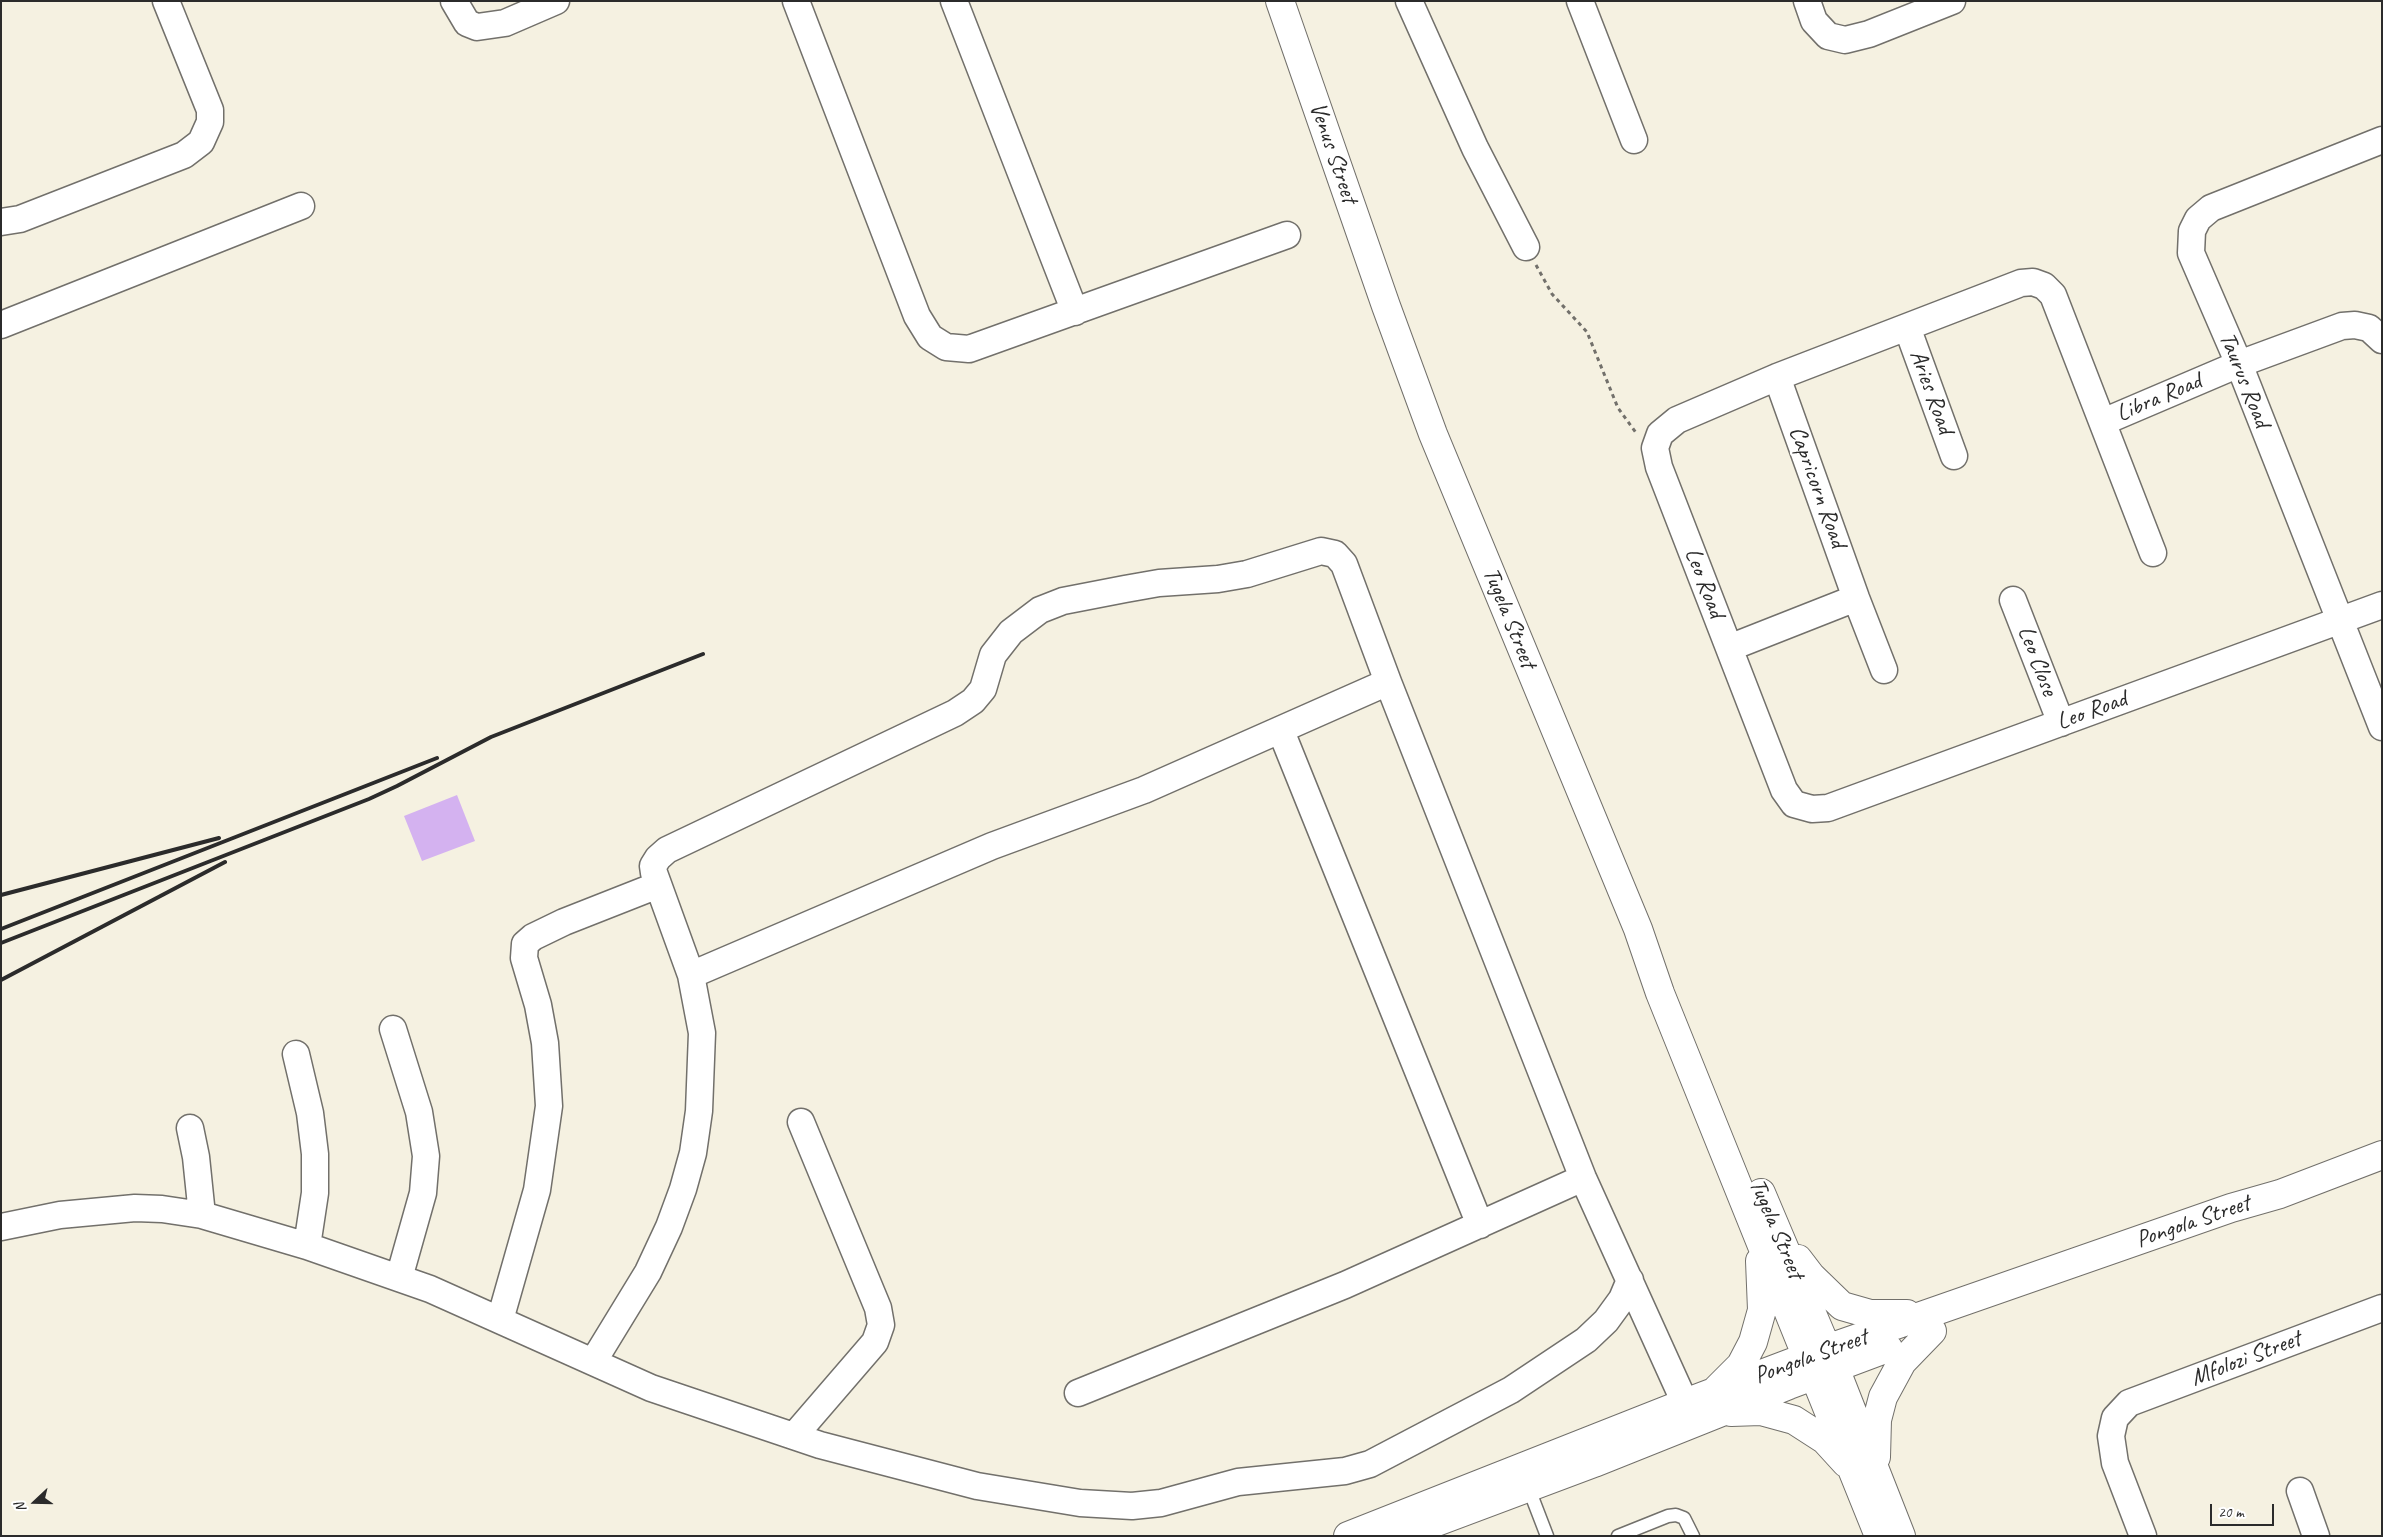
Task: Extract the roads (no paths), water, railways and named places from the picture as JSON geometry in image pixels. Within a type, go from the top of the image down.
[{"type":"street","points":[[1,222],[20,219],[184,155],[201,142],[210,122],[210,110],[166,1]]},
{"type":"street","points":[[454,1],[467,23],[477,27],[505,23],[556,1]]},
{"type":"street","points":[[796,1],[917,316],[930,337],[946,347],[969,349],[1287,235]]},
{"type":"street","points":[[954,1],[1074,312]]},
{"type":"street","name":"Venus Street","points":[[1280,1],[1386,306]]},
{"type":"street","points":[[1409,1],[1475,148],[1526,247]]},
{"type":"street","points":[[1580,1],[1634,140]]},
{"type":"street","points":[[1806,1],[1814,21],[1828,36],[1846,40],[1869,34],[1952,1]]},
{"type":"street","name":"Taurus Road","points":[[2382,140],[2211,208],[2198,219],[2192,231],[2191,253],[2239,364],[2382,727]]},
{"type":"street","points":[[1,325],[301,206]]},
{"type":"street","points":[[1777,377],[2021,283],[2033,282],[2044,286],[2053,295],[2153,552]]},
{"type":"street","name":"Tugela Street","points":[[1386,306],[1433,434],[1638,929],[1727,1112],[1766,1230],[1865,1471],[1901,1536]]},
{"type":"street","name":"Libra Road","points":[[2103,422],[2239,364],[2342,326],[2355,325],[2369,328],[2382,340]]},
{"type":"street","name":"Aries Road","points":[[1907,327],[1954,456]]},
{"type":"street","name":"Leo Road","points":[[1777,377],[1677,420],[1660,434],[1655,448],[1659,467],[1784,790],[1794,804],[1812,809],[1828,808],[2382,605]]},
{"type":"street","name":"Capricorn Road","points":[[1777,377],[1856,598],[1884,670]]},
{"type":"street","points":[[594,1362],[648,1272],[669,1227],[690,1162],[699,1112],[702,1033],[691,975],[658,885],[653,866],[658,858],[666,850],[955,713],[973,702],[983,689],[993,655],[1011,632],[1040,610],[1063,601],[1159,583],[1218,580],[1247,574],[1321,551],[1335,554],[1344,564],[1388,682],[1583,1178],[1685,1402]]},
{"type":"street","points":[[1729,648],[1856,598]]},
{"type":"street","name":"Leo Close","points":[[2013,600],[2061,723]]},
{"type":"street","points":[[691,975],[992,846],[1144,790],[1388,682]]},
{"type":"street","points":[[1281,731],[1480,1225]]},
{"type":"street","points":[[500,1320],[537,1190],[549,1106],[545,1043],[538,1005],[524,958],[525,944],[533,937],[564,922],[658,885]]},
{"type":"street","points":[[393,1029],[419,1112],[426,1156],[423,1193],[399,1278]]},
{"type":"street","points":[[296,1054],[310,1113],[315,1154],[315,1194],[307,1246]]},
{"type":"street","points":[[794,1436],[875,1342],[881,1325],[878,1308],[801,1122]]},
{"type":"street","points":[[190,1128],[196,1157],[202,1215]]},
{"type":"street","name":"Pongola Street","points":[[1348,1536],[1524,1478],[1718,1402],[1930,1323],[2119,1266],[2240,1216],[2280,1194],[2382,1155]]},
{"type":"street","points":[[1078,1393],[1345,1285],[1583,1178]]},
{"type":"street","points":[[1,1227],[60,1215],[135,1208],[162,1209],[202,1215],[307,1246],[430,1288],[651,1388],[794,1436],[977,1486],[1080,1503],[1149,1505],[1238,1482],[1345,1471],[1370,1464],[1511,1390],[1586,1340],[1606,1321],[1622,1300],[1630,1280]]},
{"type":"street","points":[[1766,1230],[1842,1306],[1870,1314],[1930,1323],[1902,1362],[1882,1397],[1865,1471],[1825,1440],[1794,1420],[1718,1402],[1753,1342],[1762,1310],[1762,1273],[1766,1230]]},
{"type":"street","name":"Mfolozi Street","points":[[2143,1536],[2115,1462],[2111,1436],[2114,1418],[2129,1403],[2382,1308]]},
{"type":"street","name":"Pongola Street","points":[[1399,1536],[1685,1402],[1718,1402]]},
{"type":"street","name":"Tugela Street","points":[[1865,1471],[1880,1536]]},
{"type":"street","points":[[2300,1492],[2316,1536]]},
{"type":"lane","points":[[1524,1478],[1547,1536]]},
{"type":"lane","points":[[1618,1536],[1676,1514],[1684,1518],[1693,1536]]},
{"type":"railway","points":[[1,943],[369,799],[491,737],[703,654]]},
{"type":"railway","points":[[1,929],[437,758]]},
{"type":"railway","points":[[1,895],[219,838]]},
{"type":"railway","points":[[1,980],[225,862]]}]
